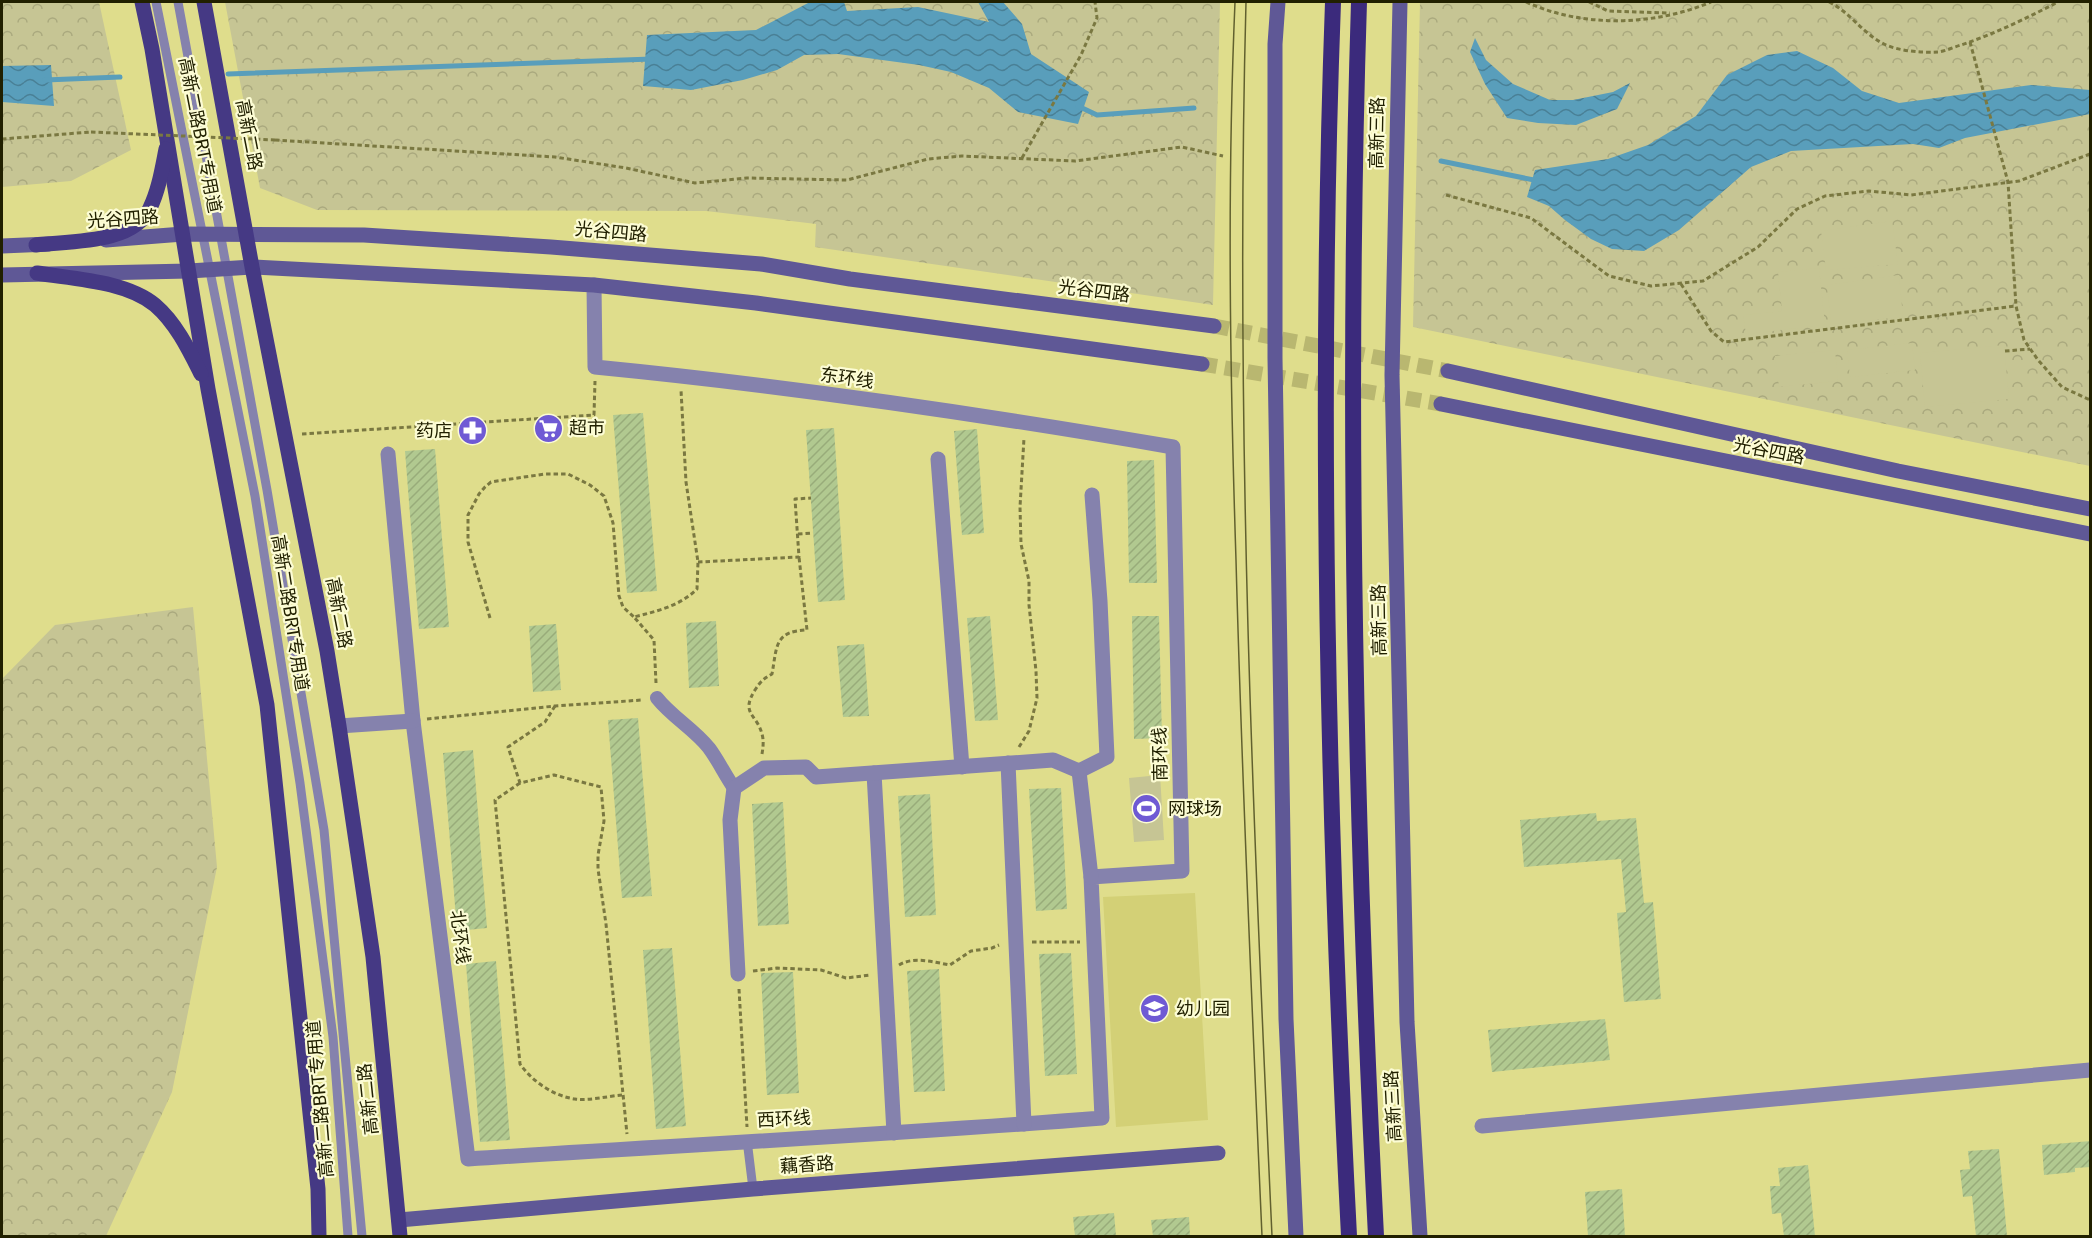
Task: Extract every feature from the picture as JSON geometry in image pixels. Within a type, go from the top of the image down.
[{"type":"highway","points":[[1333,2],[1328,131],[1326,490],[1333,842],[1349,1236]]},
{"type":"highway","name":"高新三路","points":[[1359,2],[1354,132],[1352,479],[1358,827],[1376,1236]]},
{"type":"main road","points":[[142,2],[152,49],[208,389],[267,705],[318,1189],[320,1236]]},
{"type":"main road","name":"高新二路","points":[[204,2],[252,267],[327,651],[339,726],[374,957],[400,1236]]},
{"type":"main road","points":[[1278,2],[1275,44],[1276,393],[1286,1008],[1296,1236]]},
{"type":"main road","name":"高新三路","points":[[1400,2],[1392,375],[1407,1022],[1420,1236]]},
{"type":"main road","points":[[36,245],[118,235],[138,224],[150,210],[159,182],[167,140]]},
{"type":"main road","name":"光谷四路","points":[[2,246],[183,234],[247,234],[387,237],[551,247],[761,264],[850,279],[1214,326]]},
{"type":"main road","points":[[2,275],[189,271],[252,267],[594,285],[756,303],[1202,364]]},
{"type":"main road","points":[[37,273],[114,286],[138,294],[156,306],[186,346],[208,389]]},
{"type":"main road","name":"光谷四路","points":[[1448,371],[1898,471],[2091,508]]},
{"type":"main road","name":"光谷四路","points":[[1441,404],[2091,534]]},
{"type":"main road","name":"藕香路","points":[[399,1220],[753,1188],[1218,1153]]},
{"type":"street","points":[[594,285],[595,367]]},
{"type":"street","name":"东环线","points":[[595,367],[680,375],[1025,422],[1173,447]]},
{"type":"street","name":"南环线","points":[[1091,877],[1182,871],[1173,447]]},
{"type":"street","name":"北环线","points":[[388,454],[413,721],[468,1159]]},
{"type":"street","points":[[938,459],[962,767]]},
{"type":"street","points":[[734,789],[764,768],[806,766],[816,777],[1053,760],[1079,771],[1107,757],[1100,601],[1092,495]]},
{"type":"street","points":[[657,699],[708,748],[734,789],[730,820],[738,974]]},
{"type":"street","points":[[339,726],[413,721]]},
{"type":"street","points":[[1008,764],[1024,1124]]},
{"type":"street","points":[[1079,771],[1091,877],[1094,942]]},
{"type":"street","points":[[874,773],[894,1133]]},
{"type":"street","name":"西环线","points":[[468,1159],[1101,1118],[1094,942]]},
{"type":"street","points":[[1482,1126],[2091,1070]]},
{"type":"lane","name":"高新二路BRT专用道","points":[[156,2],[255,496],[300,783],[333,1037],[348,1236]]},
{"type":"lane","name":"高新二路BRT专用道","points":[[178,2],[267,490],[324,830],[362,1236]]},
{"type":"lane","points":[[747,1140],[753,1188]]},
{"type":"path","points":[[1022,159],[1081,55],[1097,18],[1095,2]]},
{"type":"path","points":[[1526,2],[1548,11],[1596,20],[1643,20],[1688,12],[1711,2]]},
{"type":"path","points":[[1589,2],[1608,11],[1678,14]]},
{"type":"path","points":[[1829,2],[1843,9],[1864,32],[1886,45],[1913,51],[1939,52],[1970,42],[2058,2]]},
{"type":"path","points":[[1970,42],[2008,182],[2016,306],[2024,340],[2062,387],[2091,400]]},
{"type":"path","points":[[2,140],[91,132],[275,140],[555,157],[626,168],[695,183],[747,178],[847,180],[928,159],[962,156],[1075,161],[1182,147],[1223,156]]},
{"type":"path","points":[[1446,195],[1531,218],[1609,276],[1652,286],[1703,281],[1758,247],[1797,209],[1826,196],[1869,191],[1911,195],[2019,181],[2091,154]]},
{"type":"path","points":[[1680,283],[1711,331],[1724,342],[2016,306]]},
{"type":"path","points":[[2005,351],[2030,349]]},
{"type":"path","points":[[302,434],[594,415],[595,367]]},
{"type":"path","points":[[634,617],[659,611],[688,598],[697,589],[698,562],[686,482],[680,375]]},
{"type":"path","points":[[1008,764],[1029,731],[1036,698],[1029,581],[1021,544],[1020,507],[1025,422]]},
{"type":"path","points":[[413,721],[555,706],[657,699],[654,640],[623,607],[619,596],[613,523],[604,496],[590,485],[568,474],[545,474],[491,482],[479,494],[468,515],[468,542],[490,618]]},
{"type":"path","points":[[764,768],[763,735],[751,716],[748,708],[749,700],[761,680],[772,675],[778,641],[785,634],[807,630],[795,499],[811,498]]},
{"type":"path","points":[[798,534],[813,532]]},
{"type":"path","points":[[698,562],[799,556]]},
{"type":"path","points":[[520,783],[508,747],[545,722],[555,706]]},
{"type":"path","points":[[622,1095],[576,1099],[553,1092],[528,1075],[520,1064],[495,800],[520,783],[554,775],[601,787],[604,820],[598,869],[606,924],[628,1148]]},
{"type":"path","points":[[747,1140],[738,974],[777,968],[821,970],[846,978],[885,974],[906,960],[950,965],[971,951],[992,948],[1006,942],[1094,942]]},
{"type":"shaded area","name":"幼儿园","points":[[1195,893],[1208,1120],[1116,1127],[1103,897]]},
{"type":"green space","points":[[2,2],[99,2],[131,150],[71,181],[2,187]]},
{"type":"green space","points":[[225,2],[1220,2],[1213,305],[815,247],[816,224],[706,211],[317,210],[260,188]]},
{"type":"green space","points":[[1420,2],[2090,2],[2090,466],[1413,327]]},
{"type":"green space","points":[[1892,221],[1898,264],[1826,270],[1821,231]]},
{"type":"green space","points":[[1819,268],[1825,325],[1746,334],[1743,315],[1782,311],[1778,272]]},
{"type":"green space","points":[[1899,275],[1903,317],[1831,324],[1827,285]]},
{"type":"green space","points":[[1912,343],[1915,370],[1850,377],[1847,350]]},
{"type":"green space","points":[[2004,345],[2009,399],[1925,407],[1920,353]]},
{"type":"green space","points":[[1835,350],[1838,381],[1779,387],[1775,356]]},
{"type":"green space","points":[[193,607],[217,867],[172,1092],[106,1236],[2,1236],[2,679],[55,625]]},
{"type":"green space","name":"网球场","points":[[1160,775],[1164,840],[1134,842],[1129,778]]},
{"type":"water","points":[[810,2],[844,2],[847,11],[918,7],[989,22],[978,2],[1003,2],[1022,24],[1031,54],[1089,92],[1078,124],[1018,112],[989,88],[951,72],[919,65],[838,54],[804,55],[777,70],[743,80],[691,90],[643,86],[647,35],[756,30]]},
{"type":"water","points":[[1475,38],[1486,60],[1513,84],[1550,100],[1573,100],[1613,92],[1630,83],[1617,109],[1576,125],[1538,123],[1507,118],[1485,84],[1470,52]]},
{"type":"water","points":[[1797,51],[1833,68],[1862,91],[1899,103],[2031,85],[2090,90],[2090,114],[1965,138],[1939,148],[1913,144],[1791,151],[1751,167],[1679,230],[1644,251],[1612,249],[1591,239],[1549,206],[1527,197],[1535,170],[1608,159],[1648,145],[1696,116],[1727,75],[1767,55]]},
{"type":"water","points":[[51,65],[54,106],[2,102],[2,66]]},
{"type":"building","points":[[643,413],[657,591],[627,593],[613,415]]},
{"type":"building","points":[[834,428],[845,600],[818,602],[806,430]]},
{"type":"building","points":[[977,429],[984,533],[962,535],[954,431]]},
{"type":"building","points":[[435,449],[449,627],[419,629],[405,451]]},
{"type":"building","points":[[1154,460],[1157,583],[1129,583],[1127,461]]},
{"type":"building","points":[[990,616],[998,720],[975,721],[967,618]]},
{"type":"building","points":[[1132,616],[1159,616],[1162,738],[1134,739]]},
{"type":"building","points":[[716,621],[719,686],[689,688],[686,623]]},
{"type":"building","points":[[556,624],[561,690],[533,692],[529,626]]},
{"type":"building","points":[[864,644],[869,716],[843,717],[837,646]]},
{"type":"building","points":[[638,718],[652,896],[622,898],[608,720]]},
{"type":"building","points":[[473,750],[487,928],[457,931],[443,753]]},
{"type":"building","points":[[1061,788],[1067,909],[1036,911],[1029,789]]},
{"type":"building","points":[[930,794],[936,915],[905,917],[898,796]]},
{"type":"building","points":[[783,802],[789,924],[758,926],[752,804]]},
{"type":"building","points":[[1596,813],[1597,821],[1636,818],[1644,903],[1653,902],[1661,999],[1624,1002],[1617,913],[1626,912],[1621,859],[1524,867],[1520,820]]},
{"type":"building","points":[[672,948],[686,1126],[656,1129],[643,950]]},
{"type":"building","points":[[1071,953],[1077,1074],[1045,1076],[1039,954]]},
{"type":"building","points":[[496,961],[510,1140],[480,1142],[466,964]]},
{"type":"building","points":[[939,969],[945,1091],[914,1092],[907,971]]},
{"type":"building","points":[[793,972],[799,1093],[767,1095],[761,973]]},
{"type":"building","points":[[1605,1019],[1610,1060],[1492,1072],[1488,1030]]},
{"type":"building","points":[[2091,1141],[2091,1167],[2075,1168],[2075,1172],[2044,1175],[2042,1145]]},
{"type":"building","points":[[1999,1149],[2007,1236],[1976,1236],[1972,1196],[1963,1197],[1960,1170],[1970,1169],[1968,1151]]},
{"type":"building","points":[[1808,1165],[1815,1236],[1784,1236],[1781,1213],[1772,1214],[1770,1186],[1780,1186],[1778,1168]]},
{"type":"building","points":[[1622,1189],[1625,1236],[1588,1236],[1585,1192]]},
{"type":"building","points":[[1114,1213],[1116,1236],[1075,1236],[1073,1217]]},
{"type":"building","points":[[1189,1217],[1190,1236],[1153,1236],[1151,1220]]},
{"type":"waterway","points":[[228,74],[652,59]]},
{"type":"waterway","points":[[45,80],[120,77]]},
{"type":"waterway","points":[[1078,106],[1097,115],[1194,108]]},
{"type":"waterway","points":[[1441,161],[1539,181]]},
{"type":"tunnel","points":[[1214,326],[1448,371]]},
{"type":"tunnel","points":[[1202,364],[1441,404]]},
{"type":"tram line","points":[[1235,2],[1230,211],[1232,420],[1244,814],[1262,1236]]},
{"type":"tram line","points":[[1246,2],[1243,156],[1244,465],[1258,928],[1272,1236]]},
{"type":"place","name":"超市","points":[[548,428]]},
{"type":"place","name":"药店","points":[[473,431]]},
{"type":"place","name":"网球场","points":[[1147,809]]},
{"type":"place","name":"幼儿园","points":[[1155,1009]]}]
